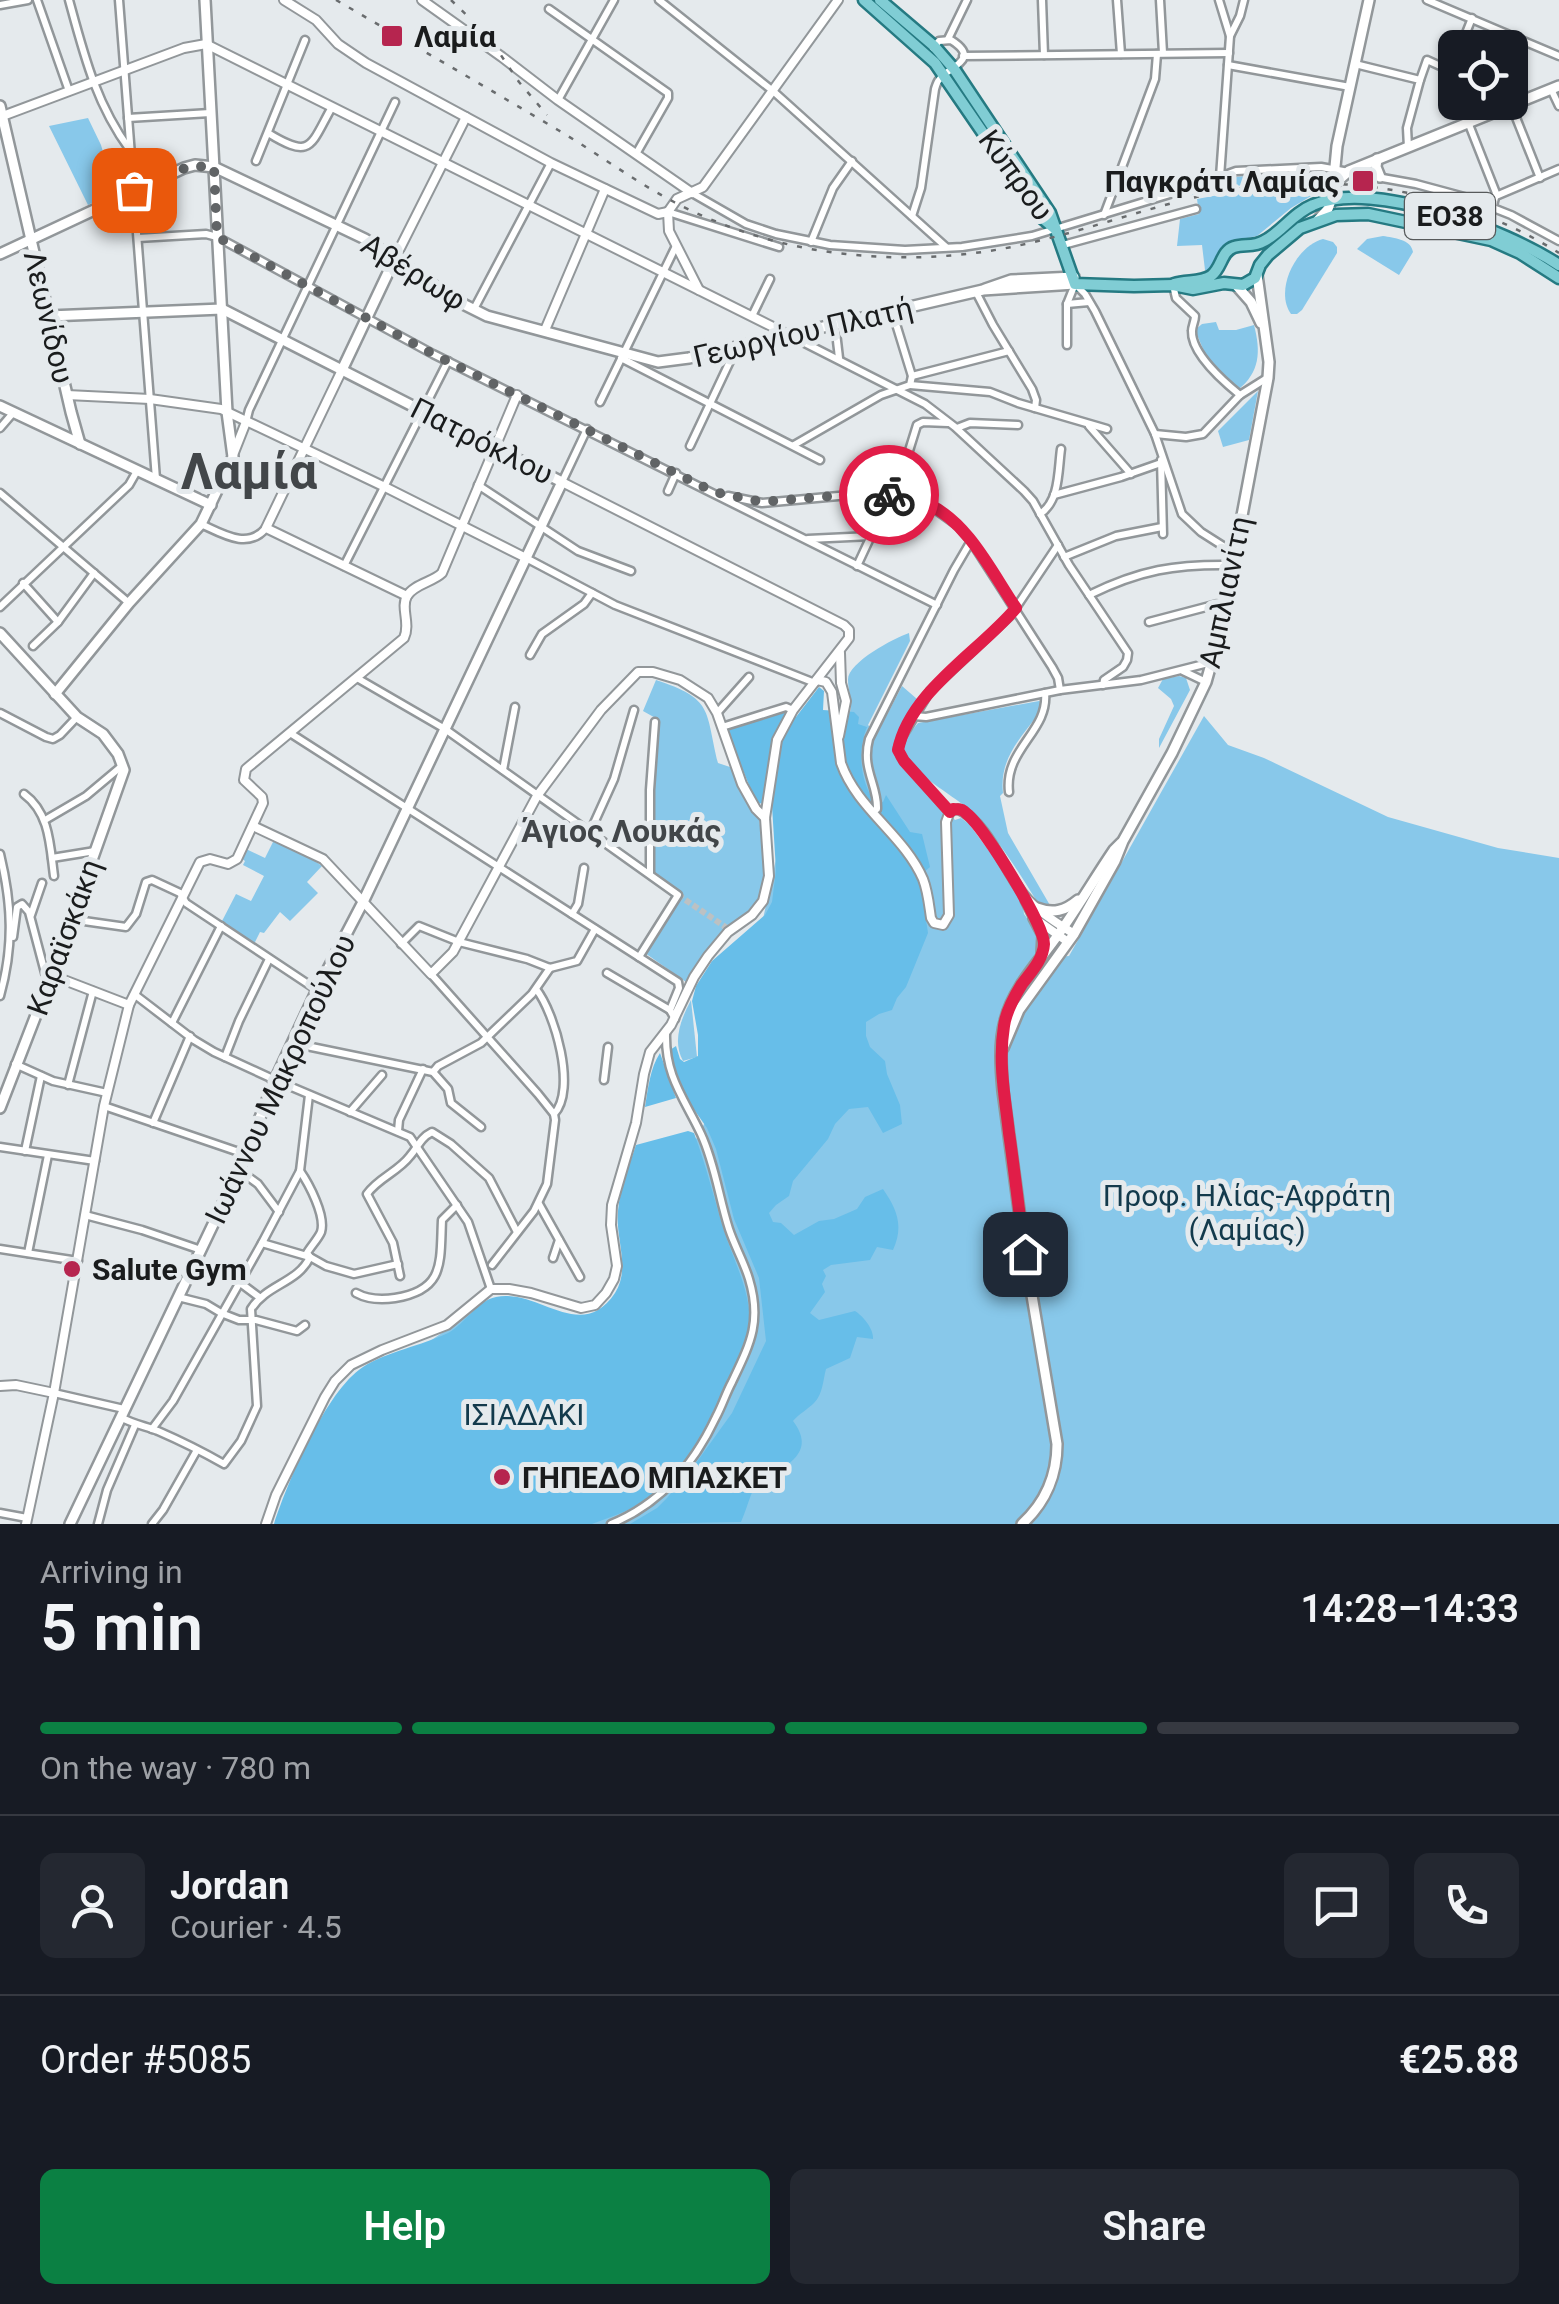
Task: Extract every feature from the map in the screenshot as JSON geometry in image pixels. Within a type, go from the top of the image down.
[{"type":"main road","points":[[54,694],[129,602],[201,524],[232,456],[205,0]]},
{"type":"main road","name":"Κύπρου","points":[[864,0],[949,72]]},
{"type":"main road","name":"Κύπρου","points":[[880,0],[934,46],[1050,213],[1074,280]]},
{"type":"main road","points":[[1318,220],[1332,198],[1334,168],[1369,0]]},
{"type":"main road","points":[[1528,96],[1555,87]]},
{"type":"main road","name":"Λεωνίδου","points":[[1,113],[80,444]]},
{"type":"main road","points":[[1334,184],[1349,170],[1472,120]]},
{"type":"main road","points":[[1377,159],[1380,177]]},
{"type":"main road","points":[[0,254],[190,166],[214,167]]},
{"type":"main road","name":"Αβέρωφ","points":[[214,167],[364,239],[474,310],[622,355]]},
{"type":"main road","name":"ΕΟ38","points":[[1221,264],[1228,251],[1262,243],[1302,210],[1332,198],[1350,197],[1451,216],[1513,238],[1559,265]]},
{"type":"main road","name":"ΕΟ38","points":[[1233,284],[1247,284],[1290,236],[1318,220],[1342,214],[1368,214],[1483,238],[1520,253],[1559,278]]},
{"type":"main road","points":[[1242,246],[1254,252],[1259,270]]},
{"type":"main road","points":[[342,370],[395,258]]},
{"type":"main road","points":[[1221,264],[1223,275],[1233,284]]},
{"type":"main road","name":"Γεωργίου Πλατή","points":[[622,355],[662,362],[680,360],[979,291],[1011,280],[1139,279],[1150,284],[1174,284],[1206,279],[1221,264]]},
{"type":"main road","name":"Αμπλιανίτη","points":[[1002,1048],[1026,998],[1071,938],[1116,861],[1206,682],[1233,565],[1268,378],[1259,270]]},
{"type":"main road","name":"Γεωργίου Πλατή","points":[[1174,284],[1193,289],[1233,284]]},
{"type":"main road","name":"Αμπλιανίτη","points":[[1233,284],[1250,302],[1262,326]]},
{"type":"main road","name":"Πατρόκλου","points":[[49,316],[222,308],[562,482]]},
{"type":"main road","points":[[0,406],[211,505]]},
{"type":"main road","name":"Λεωνίδου","points":[[51,430],[62,426],[71,412]]},
{"type":"main road","name":"Ιωάννου Μακροπούλου","points":[[70,1524],[239,1170],[292,1042],[363,902],[562,482]]},
{"type":"main road","points":[[0,634],[77,717],[103,734],[123,765]]},
{"type":"main road","name":"Καραϊσκάκη","points":[[0,1108],[96,851],[123,765]]},
{"type":"main road","name":"Αμπλιανίτη","points":[[1002,1048],[1009,1008],[1020,987],[1123,842]]},
{"type":"main road","points":[[1040,960],[1043,939],[1035,913],[1064,910],[1086,891]]},
{"type":"main road","points":[[1002,1048],[1003,1091],[1023,1240],[1058,1444],[1049,1487],[1022,1524]]},
{"type":"street","points":[[0,5],[28,0]]},
{"type":"street","points":[[38,0],[70,91]]},
{"type":"street","points":[[69,0],[92,82],[131,152]]},
{"type":"street","points":[[119,0],[156,479]]},
{"type":"street","points":[[284,0],[317,20],[338,44],[358,58],[605,190],[658,214],[668,212],[779,246]]},
{"type":"street","points":[[422,0],[692,193],[746,224],[811,242],[887,250],[1007,241],[1104,215],[1236,172],[1334,168],[1456,194],[1493,206],[1559,241]]},
{"type":"street","points":[[558,100],[614,0]]},
{"type":"street","points":[[659,0],[773,90],[947,248]]},
{"type":"street","points":[[699,290],[669,231],[668,212],[677,199],[704,187],[838,0]]},
{"type":"street","points":[[948,39],[967,0]]},
{"type":"street","points":[[1042,0],[1044,55]]},
{"type":"street","points":[[1117,0],[1122,54]]},
{"type":"street","points":[[1104,215],[1156,75],[1160,0]]},
{"type":"street","points":[[1219,0],[1230,36],[1220,176]]},
{"type":"street","points":[[1230,36],[1244,0]]},
{"type":"street","points":[[1427,0],[1558,52]]},
{"type":"street","points":[[549,9],[668,93],[636,154]]},
{"type":"street","points":[[1467,30],[1472,18]]},
{"type":"street","points":[[912,216],[922,188],[935,88],[963,56],[959,44],[948,39],[934,46],[931,59]]},
{"type":"street","points":[[256,161],[305,40]]},
{"type":"street","points":[[1,113],[184,48],[206,44],[900,389],[953,426],[1024,491],[1040,514],[1128,656],[1123,667],[1102,685]]},
{"type":"street","points":[[963,56],[1229,52]]},
{"type":"street","points":[[1408,146],[1407,128],[1426,60],[1438,65]]},
{"type":"street","points":[[1355,64],[1420,80]]},
{"type":"street","points":[[1228,66],[1350,87]]},
{"type":"street","points":[[1555,87],[1559,106]]},
{"type":"street","points":[[232,456],[281,338],[395,102]]},
{"type":"street","points":[[268,133],[288,145],[306,147],[332,107]]},
{"type":"street","points":[[128,118],[210,113]]},
{"type":"street","points":[[395,258],[466,117]]},
{"type":"street","points":[[1519,120],[1540,178]]},
{"type":"street","points":[[1468,122],[1496,196],[1493,206]]},
{"type":"street","points":[[811,242],[833,188],[852,162]]},
{"type":"street","points":[[474,310],[551,163]]},
{"type":"street","points":[[1496,196],[1559,168]]},
{"type":"street","points":[[545,330],[605,190]]},
{"type":"street","points":[[1062,246],[1196,209]]},
{"type":"street","points":[[138,238],[206,234],[217,237],[448,361],[937,605]]},
{"type":"street","points":[[600,402],[676,246]]},
{"type":"street","points":[[752,316],[770,279]]},
{"type":"street","points":[[1074,280],[1089,302],[1155,434],[1182,514],[1202,532],[1236,550]]},
{"type":"street","points":[[1067,346],[1067,304],[1074,280]]},
{"type":"street","points":[[1174,284],[1176,298],[1195,316],[1191,333],[1200,354],[1240,395]]},
{"type":"street","points":[[979,291],[985,312],[1035,395],[1035,408]]},
{"type":"street","points":[[1067,304],[1089,302]]},
{"type":"street","points":[[892,311],[911,380]]},
{"type":"street","points":[[835,324],[839,360]]},
{"type":"street","points":[[690,446],[733,348]]},
{"type":"street","points":[[792,446],[911,380],[1009,351]]},
{"type":"street","points":[[622,355],[820,460]]},
{"type":"street","points":[[344,566],[448,361]]},
{"type":"street","points":[[201,524],[242,540],[256,538],[266,528],[342,370]]},
{"type":"street","points":[[1155,434],[1203,434],[1240,395],[1268,378]]},
{"type":"street","points":[[911,380],[990,392],[1107,428]]},
{"type":"street","points":[[67,394],[214,407],[384,486],[658,623],[823,680],[831,688],[841,763],[856,794],[917,868],[935,924],[941,926],[950,913],[946,820],[953,809],[971,818],[1035,913],[1071,938]]},
{"type":"street","points":[[0,1513],[27,1521],[54,1392],[104,1106],[129,1004],[197,867],[208,859],[232,863],[253,826],[263,799],[244,782],[247,768],[404,638],[408,628],[407,596],[441,576],[517,395]]},
{"type":"street","points":[[0,428],[13,412]]},
{"type":"street","points":[[902,470],[917,425],[923,422],[953,426],[970,422],[1018,425]]},
{"type":"street","points":[[1087,422],[1131,474]]},
{"type":"street","points":[[562,482],[587,429]]},
{"type":"street","points":[[1040,514],[1050,508],[1061,449]]},
{"type":"street","points":[[1064,557],[1116,536],[1163,530],[1161,451]]},
{"type":"street","points":[[1054,495],[1161,463]]},
{"type":"street","points":[[0,607],[128,485],[137,470]]},
{"type":"street","points":[[668,490],[676,473]]},
{"type":"street","name":"Πατρόκλου","points":[[562,482],[844,626],[850,637],[840,652]]},
{"type":"street","points":[[478,485],[578,550],[631,571]]},
{"type":"street","points":[[714,492],[762,502],[882,492],[930,505],[971,541],[1052,667],[1060,690]]},
{"type":"street","points":[[0,493],[129,602]]},
{"type":"street","points":[[266,528],[407,596]]},
{"type":"street","points":[[802,539],[870,536],[858,566]]},
{"type":"street","points":[[872,812],[878,803],[866,754],[869,739],[971,541]]},
{"type":"street","points":[[950,812],[898,752],[902,738],[932,688],[1016,608],[1058,546]]},
{"type":"street","points":[[1089,595],[1149,571],[1233,565]]},
{"type":"street","points":[[32,646],[58,622],[94,573]]},
{"type":"street","points":[[23,583],[58,622]]},
{"type":"street","points":[[530,654],[544,631],[585,604],[592,593]]},
{"type":"street","points":[[1149,622],[1225,602]]},
{"type":"street","points":[[672,1018],[708,956],[763,901],[769,876],[765,818],[775,748],[793,710],[840,652]]},
{"type":"street","points":[[838,740],[846,706],[840,652]]},
{"type":"street","points":[[914,716],[1150,678],[1212,662]]},
{"type":"street","points":[[1182,670],[1206,682]]},
{"type":"street","points":[[431,974],[459,942],[537,796],[601,710],[638,672],[653,672],[683,682],[708,698],[742,784],[765,818]]},
{"type":"street","points":[[818,679],[834,676],[841,683]]},
{"type":"street","points":[[357,678],[445,729],[678,894],[640,957]]},
{"type":"street","points":[[717,714],[749,678]]},
{"type":"street","points":[[1009,792],[1013,762],[1043,715],[1046,693]]},
{"type":"street","points":[[503,770],[515,707]]},
{"type":"street","points":[[722,727],[786,707],[793,710]]},
{"type":"street","points":[[590,832],[614,779],[634,710]]},
{"type":"street","points":[[0,713],[54,739],[77,717]]},
{"type":"street","points":[[12,730],[19,722]]},
{"type":"street","points":[[650,875],[655,722]]},
{"type":"street","points":[[290,733],[679,983],[666,1034],[666,1056],[672,1079],[702,1137],[728,1227],[749,1278],[754,1329],[716,1418],[682,1471],[646,1507],[611,1524]]},
{"type":"street","points":[[45,820],[92,792],[123,765]]},
{"type":"street","points":[[856,794],[868,794],[872,787]]},
{"type":"street","points":[[24,794],[45,820],[54,876]]},
{"type":"street","points":[[253,826],[322,859],[488,1036],[554,1117]]},
{"type":"street","points":[[52,858],[96,851]]},
{"type":"street","points":[[0,854],[11,942]]},
{"type":"street","points":[[572,914],[578,904],[584,868]]},
{"type":"street","points":[[70,920],[126,927],[136,914],[149,879],[183,896],[186,903],[317,990]]},
{"type":"street","points":[[31,920],[42,883]]},
{"type":"street","points":[[0,996],[19,904],[26,907],[49,980],[129,1004]]},
{"type":"street","points":[[172,1023],[220,926]]},
{"type":"street","points":[[401,944],[418,926],[550,968],[578,961],[595,928]]},
{"type":"street","points":[[225,1057],[269,959]]},
{"type":"street","points":[[434,1072],[438,1066],[481,1044],[536,989],[550,968]]},
{"type":"street","points":[[607,973],[672,1018]]},
{"type":"street","points":[[492,1265],[538,1203],[547,1184],[554,1117],[563,1091],[553,1019],[536,989]]},
{"type":"street","points":[[68,1085],[93,991]]},
{"type":"street","points":[[134,994],[225,1057],[410,1136],[468,1222],[491,1289]]},
{"type":"street","points":[[266,1524],[276,1494],[325,1397],[340,1375],[364,1358],[448,1325],[491,1289],[524,1292],[581,1308],[594,1305],[606,1293],[617,1266],[611,1225],[613,1200],[636,1123],[650,1052],[666,1034]]},
{"type":"street","points":[[153,1123],[190,1036]]},
{"type":"street","points":[[292,1042],[434,1072],[450,1093],[451,1103],[482,1127]]},
{"type":"street","points":[[604,1080],[608,1048]]},
{"type":"street","points":[[16,1064],[68,1085],[107,1093]]},
{"type":"street","points":[[398,1131],[399,1120],[422,1069]]},
{"type":"street","points":[[350,1112],[382,1075]]},
{"type":"street","points":[[24,1151],[41,1076]]},
{"type":"street","points":[[152,1429],[172,1401],[300,1171],[309,1095]]},
{"type":"street","points":[[104,1106],[239,1152]]},
{"type":"street","points":[[400,1276],[393,1243],[368,1197],[369,1190],[406,1161],[424,1136],[432,1132],[489,1178],[517,1232]]},
{"type":"street","points":[[0,1146],[95,1162]]},
{"type":"street","points":[[28,1254],[48,1154]]},
{"type":"street","points":[[239,1170],[258,1184],[279,1212]]},
{"type":"street","points":[[0,1386],[54,1392],[122,1413],[135,1426],[152,1429],[224,1464],[241,1442],[257,1406],[252,1309],[259,1298],[309,1262],[308,1252],[321,1230],[322,1220],[312,1191],[300,1171]]},
{"type":"street","points":[[538,1203],[580,1277]]},
{"type":"street","points":[[356,1293],[386,1299],[426,1289],[438,1266],[442,1220],[458,1205]]},
{"type":"street","points":[[85,1215],[201,1250]]},
{"type":"street","points":[[553,1258],[559,1239]]},
{"type":"street","points":[[262,1243],[354,1274],[398,1264]]},
{"type":"street","points":[[0,1249],[78,1261]]},
{"type":"street","points":[[239,1282],[259,1298]]},
{"type":"street","points":[[178,1297],[206,1304],[239,1320],[297,1331],[305,1325]]},
{"type":"street","points":[[98,1524],[107,1490],[135,1426]]},
{"type":"street","points":[[152,1524],[197,1450]]},
{"type":"green space","points":[[88,118],[101,145],[106,162],[100,166],[111,193],[88,205],[49,126]]},
{"type":"green space","points":[[1326,173],[1325,180],[1254,184],[1183,197],[1234,177]]},
{"type":"green space","points":[[1323,189],[1291,208],[1257,236],[1229,242],[1209,271],[1205,270],[1202,245],[1177,246],[1180,219],[1199,214],[1197,199]]},
{"type":"green space","points":[[1383,236],[1401,240],[1412,248],[1399,275],[1357,249],[1367,239]]},
{"type":"green space","points":[[1323,239],[1333,242],[1337,253],[1302,310],[1291,314],[1285,293],[1290,270],[1304,250]]},
{"type":"green space","points":[[1216,322],[1219,330],[1254,325],[1257,361],[1251,376],[1238,390],[1206,356],[1195,330],[1202,324]]},
{"type":"green space","points":[[1258,391],[1249,440],[1223,447],[1218,431]]},
{"type":"green space","name":"Προφ. Ηλίας-Αφράτη (Λαμίας)","points":[[909,633],[910,641],[868,725],[877,734],[902,686],[917,699],[899,732],[895,754],[955,820],[961,818],[969,824],[1009,878],[1022,900],[1024,914],[1056,957],[1069,956],[1204,716],[1228,745],[1388,817],[1498,848],[1559,858],[1559,1524],[290,1524],[327,1411],[489,1301],[582,1318],[598,1314],[614,1302],[627,1269],[728,1079],[808,713],[854,712],[850,712],[850,673],[873,652]]},
{"type":"green space","points":[[1186,678],[1190,690],[1159,748],[1159,739],[1174,706],[1158,688],[1163,679]]},
{"type":"green space","points":[[656,680],[688,694],[704,709],[718,763],[733,768],[759,818],[766,870],[761,895],[749,912],[725,930],[686,982],[645,953],[682,893],[655,874],[659,720],[643,711]]},
{"type":"green space","points":[[819,687],[824,691],[823,710],[854,712],[859,717],[858,724],[867,727],[862,766],[866,786],[876,804],[883,802],[886,795],[910,832],[922,834],[930,867],[917,878],[928,933],[892,1010],[866,1022],[870,1047],[885,1061],[900,1105],[902,1124],[883,1133],[868,1107],[849,1109],[793,1181],[789,1196],[769,1213],[773,1222],[781,1223],[794,1235],[819,1221],[857,1209],[865,1197],[883,1189],[897,1218],[898,1233],[893,1250],[877,1247],[870,1260],[831,1265],[823,1270],[825,1292],[810,1313],[819,1320],[855,1311],[867,1323],[873,1339],[857,1337],[850,1358],[826,1369],[817,1399],[793,1421],[802,1439],[800,1450],[787,1465],[779,1462],[761,1474],[741,1522],[630,1524],[657,1508],[696,1463],[732,1413],[766,1341],[759,1278],[734,1219],[716,1149],[688,1101],[670,1050],[676,1046],[684,1062],[698,1056],[692,1001],[696,986],[712,961],[765,915],[772,902],[776,870],[772,806],[755,800],[729,729],[785,709],[796,717]]},
{"type":"green space","points":[[1039,701],[1042,709],[1008,758],[1000,796],[1008,833],[1051,907],[1036,900],[977,817],[926,778],[903,748],[918,723]]},
{"type":"green space","points":[[274,840],[322,866],[307,882],[318,893],[290,921],[280,912],[254,944],[221,923],[236,894],[251,901],[264,876],[243,865],[245,861],[241,858],[246,849],[265,858]]},
{"type":"green space","points":[[691,1000],[697,1057],[683,1061],[678,1038]]},
{"type":"green space","points":[[660,1053],[676,1098],[645,1107],[652,1072]]},
{"type":"green space","name":"ΙΣΙΑΔΑΚΙ","points":[[688,1131],[694,1133],[743,1282],[749,1308],[749,1336],[706,1426],[662,1485],[631,1508],[592,1524],[274,1524],[322,1416],[349,1379],[363,1367],[448,1333],[482,1303],[496,1297],[512,1296],[573,1314],[588,1314],[602,1307],[620,1283],[618,1211],[636,1145]]},
{"type":"tunnel","points":[[678,895],[730,930]]},
{"type":"railway","points":[[336,0],[674,202],[736,229],[802,247],[893,257],[964,254],[1034,242],[1209,194],[1299,183],[1345,184],[1435,199],[1520,231],[1559,253]]},
{"type":"railway","points":[[451,0],[488,36],[547,115]]},
{"type":"way so far","points":[[134,190],[190,166],[214,167],[217,237],[433,354],[714,492],[762,502],[881,492],[889,495]]},
{"type":"place","name":"Λαμία","points":[[392,36]]},
{"type":"place","name":"Παγκράτι Λαμίας","points":[[1363,181]]},
{"type":"place","name":"Salute Gym","points":[[72,1269]]},
{"type":"place","name":"ΓΗΠΕΔΟ ΜΠΑΣΚΕΤ","points":[[502,1477]]},
{"type":"district","name":"Λαμία","points":[[249,472]]},
{"type":"district","name":"Άγιος Λουκάς","points":[[621,831]]},
{"type":"route","points":[[889,495],[926,504],[957,525],[1016,608],[932,688],[904,732],[898,750],[950,812],[960,810],[978,825],[1024,895],[1042,932],[1040,960],[1011,1003],[1003,1039],[1003,1091],[1025,1254]]}]
